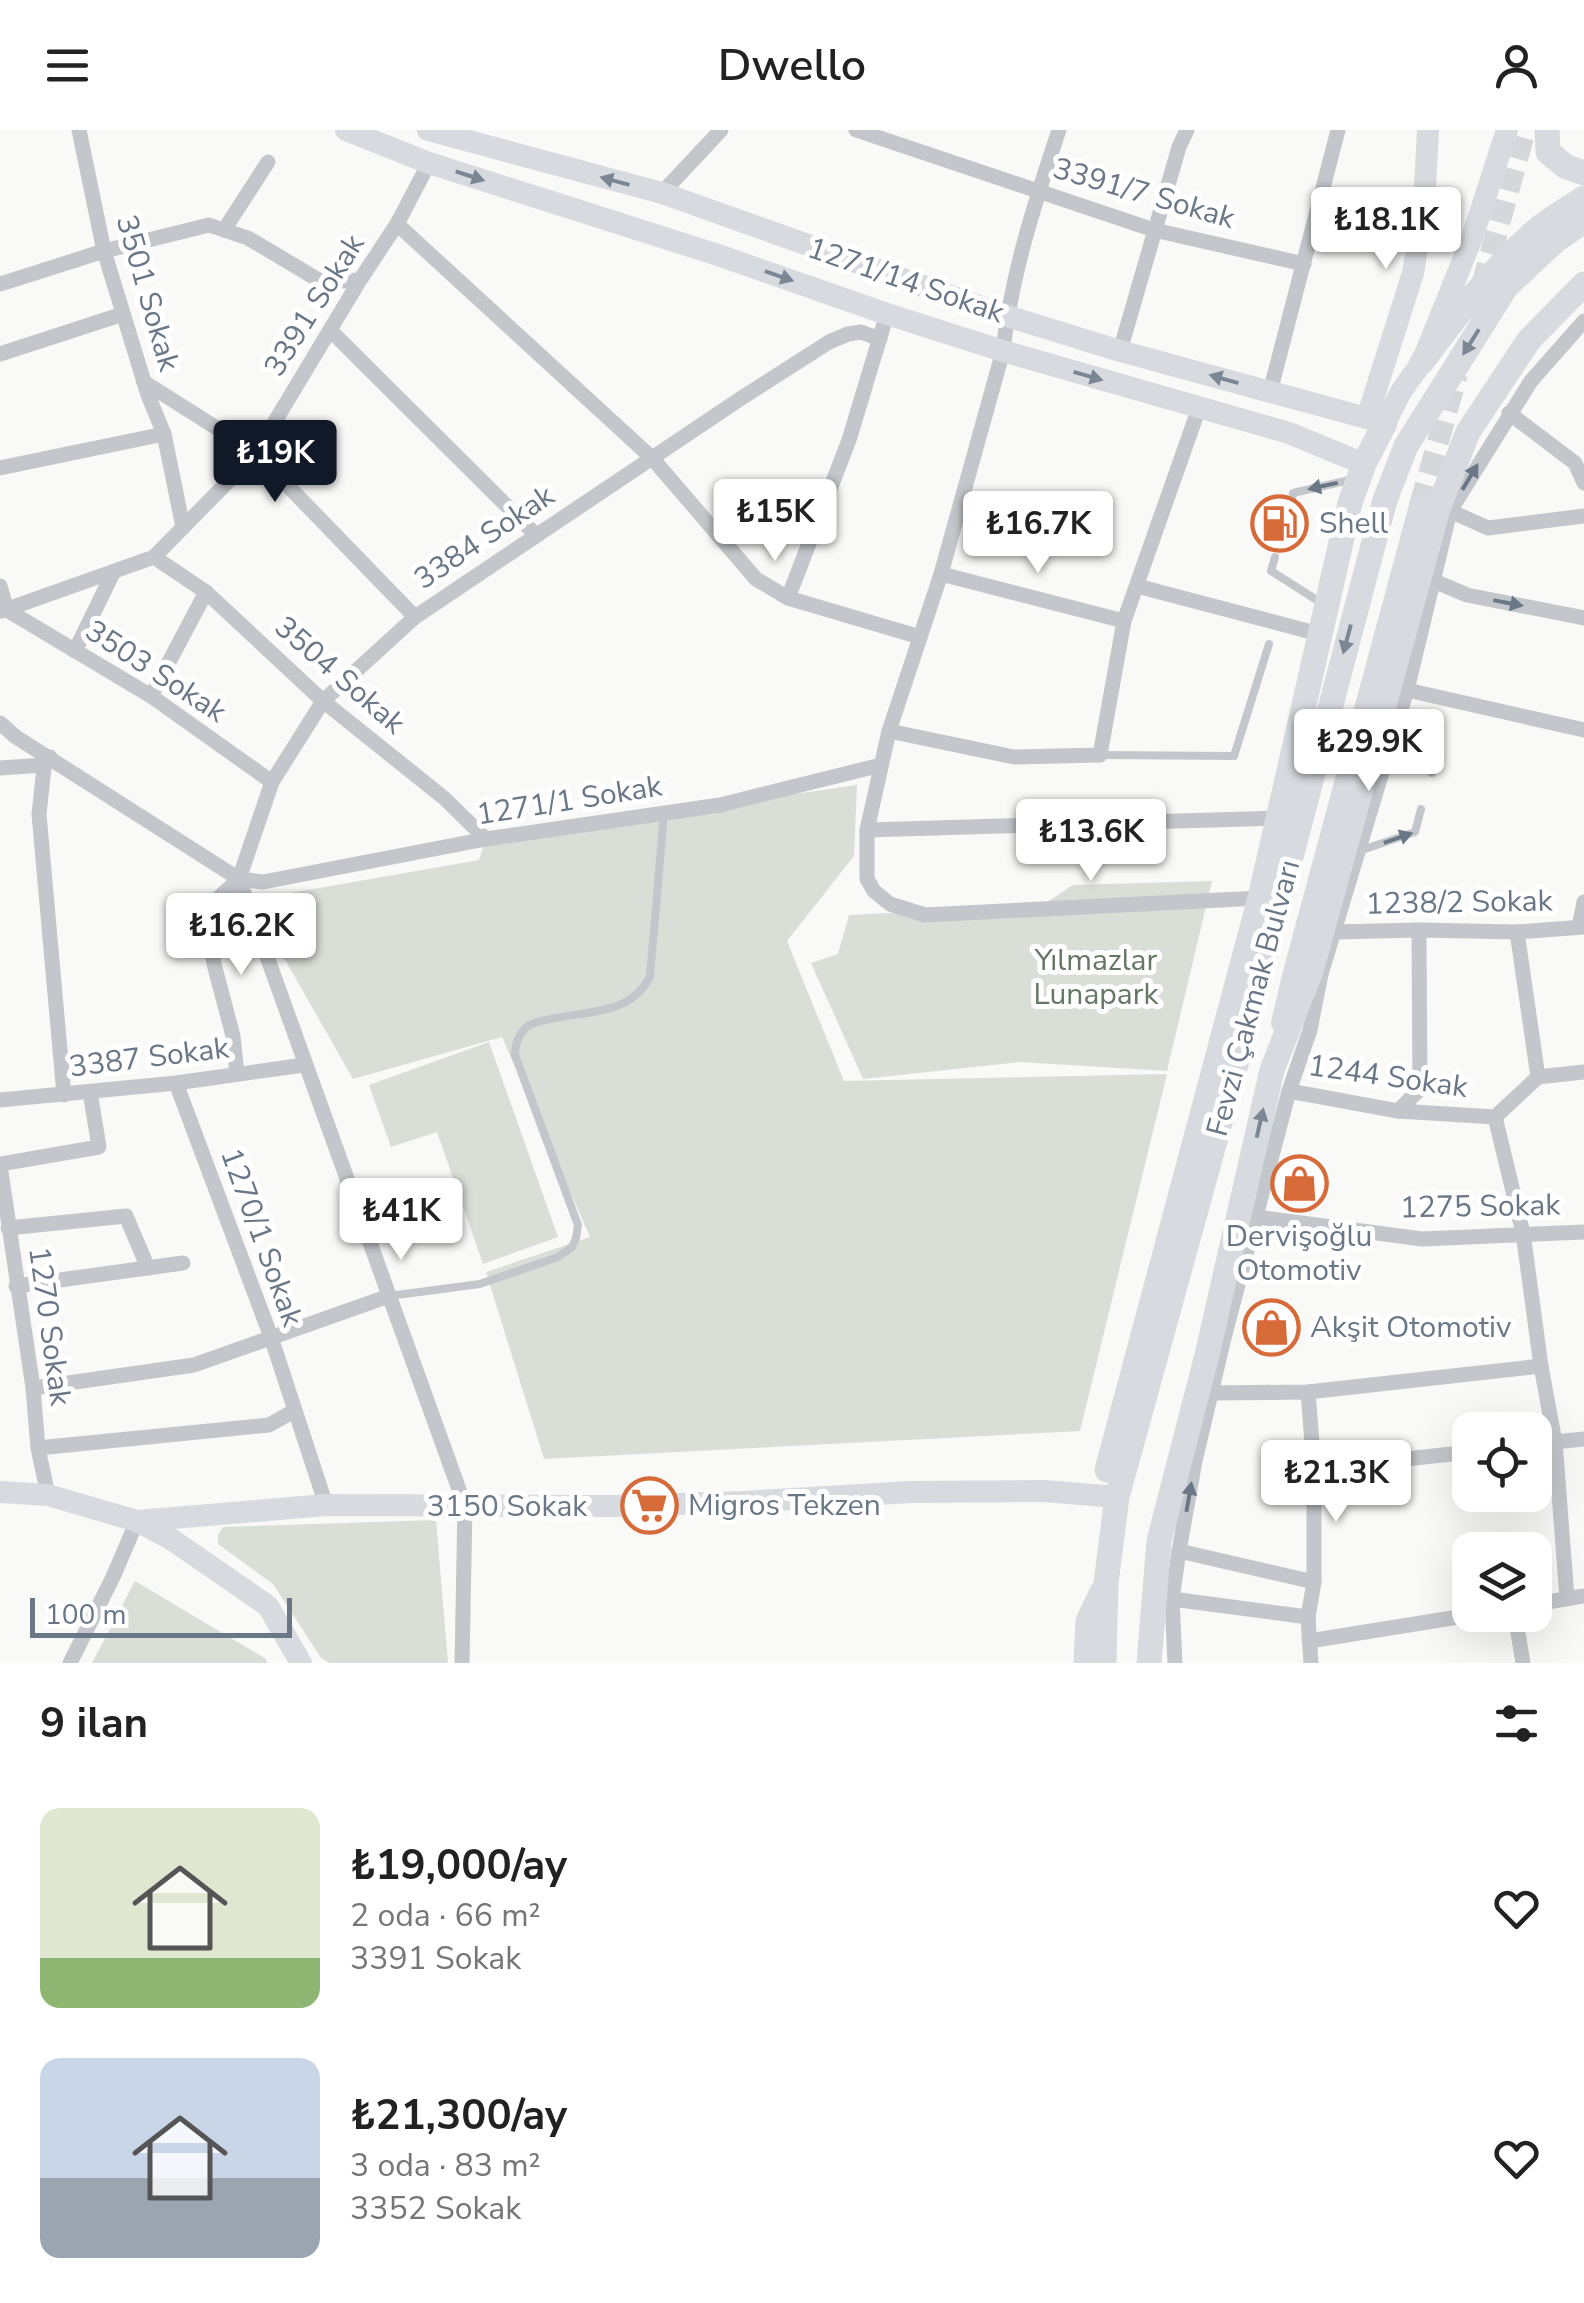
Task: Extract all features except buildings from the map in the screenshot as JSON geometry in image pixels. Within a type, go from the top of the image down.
[{"type":"main road","points":[[1547,130],[1548,152],[1566,166],[1584,172]]},
{"type":"main road","points":[[1422,362],[1442,334],[1539,228],[1584,198]]},
{"type":"main road","name":"Fevzi Çakmak Bulvarı","points":[[1104,1663],[1109,1496],[1223,1114],[1385,500],[1406,446],[1506,287],[1555,241],[1584,221]]},
{"type":"main road","name":"Fevzi Çakmak Bulvarı","points":[[1148,1663],[1159,1541],[1207,1355],[1272,1070],[1311,971],[1438,508],[1468,432],[1529,340],[1584,284]]},
{"type":"main road","points":[[1086,1663],[1088,1621],[1109,1496],[1260,898],[1350,503],[1376,420]]},
{"type":"main road","points":[[1088,1621],[1106,1583]]},
{"type":"street","name":"3501 Sokak","points":[[79,130],[104,251],[164,434],[183,527]]},
{"type":"street","points":[[346,130],[429,163],[718,255],[887,314],[1290,433],[1361,471]]},
{"type":"street","points":[[662,193],[721,130]]},
{"type":"street","name":"3391/7 Sokak","points":[[856,130],[1154,230],[1304,264]]},
{"type":"street","points":[[906,147],[911,130]]},
{"type":"street","points":[[1059,130],[1039,191],[1006,316],[1003,351],[941,574],[889,731],[866,830],[867,879],[890,904],[925,915],[1260,898]]},
{"type":"street","points":[[1120,351],[1187,130]]},
{"type":"street","points":[[1270,392],[1338,130]]},
{"type":"street","points":[[1376,420],[1414,273],[1424,205],[1428,130]]},
{"type":"street","points":[[1376,420],[1422,362],[1472,238],[1507,130]]},
{"type":"street","name":"1271/14 Sokak","points":[[441,132],[662,193],[1006,316],[1376,420]]},
{"type":"street","points":[[224,230],[268,162]]},
{"type":"street","name":"3391 Sokak","points":[[154,557],[256,453],[397,224],[429,163]]},
{"type":"street","points":[[397,224],[652,458],[756,579],[788,598],[920,637]]},
{"type":"street","points":[[0,284],[104,251],[209,225],[248,238],[322,282],[360,280]]},
{"type":"street","points":[[0,354],[123,314]]},
{"type":"street","points":[[788,598],[848,440],[887,314]]},
{"type":"street","points":[[1175,1663],[1172,1599],[1195,1461],[1290,1091],[1310,1030],[1321,974],[1407,690],[1450,511],[1531,381],[1584,320]]},
{"type":"street","points":[[330,330],[536,535]]},
{"type":"street","name":"3384 Sokak","points":[[239,879],[272,782],[323,701],[415,617],[829,342],[861,332],[880,339]]},
{"type":"street","points":[[144,382],[256,453],[415,617]]},
{"type":"street","points":[[889,731],[1014,757],[1100,755],[1124,621],[1199,408]]},
{"type":"street","points":[[1509,413],[1579,460],[1584,483]]},
{"type":"street","points":[[0,468],[164,434]]},
{"type":"street","points":[[1272,1070],[1292,976],[1420,506]]},
{"type":"street","points":[[1450,511],[1488,528],[1584,516]]},
{"type":"street","points":[[0,586],[2,614],[154,557]]},
{"type":"street","name":"3504 Sokak","points":[[154,557],[206,592],[323,701],[444,798],[486,840]]},
{"type":"street","points":[[75,651],[113,573]]},
{"type":"street","points":[[941,574],[1124,621]]},
{"type":"street","points":[[1434,582],[1467,595],[1584,618]]},
{"type":"street","points":[[1137,586],[1319,634]]},
{"type":"street","points":[[151,696],[206,592]]},
{"type":"street","name":"3503 Sokak","points":[[2,614],[151,696],[272,782]]},
{"type":"street","points":[[1407,690],[1584,730]]},
{"type":"street","points":[[0,723],[47,761],[239,879],[465,1506],[462,1663]]},
{"type":"street","points":[[0,768],[47,761]]},
{"type":"street","points":[[47,761],[38,814],[64,1095]]},
{"type":"street","name":"1271/1 Sokak","points":[[239,879],[263,882],[486,840],[720,805],[881,765]]},
{"type":"street","points":[[866,830],[1277,818]]},
{"type":"street","points":[[237,1074],[233,1036],[205,910],[239,879]]},
{"type":"street","points":[[1581,927],[1584,902]]},
{"type":"street","name":"1238/2 Sokak","points":[[1335,932],[1517,932],[1581,927]]},
{"type":"street","points":[[1398,1110],[1420,1089],[1420,930]]},
{"type":"street","points":[[1517,932],[1538,1077],[1584,1072]]},
{"type":"street","name":"3387 Sokak","points":[[0,1100],[176,1084],[304,1064]]},
{"type":"street","name":"1244 Sokak","points":[[1290,1091],[1398,1110],[1496,1117],[1538,1077]]},
{"type":"street","name":"1270/1 Sokak","points":[[176,1084],[271,1338],[326,1505]]},
{"type":"street","points":[[0,1164],[99,1147],[90,1092]]},
{"type":"street","points":[[1496,1117],[1523,1234],[1576,1597]]},
{"type":"street","name":"1270 Sokak","points":[[0,1164],[33,1388],[38,1448],[48,1494]]},
{"type":"street","points":[[8,1228],[126,1216],[148,1268]]},
{"type":"street","name":"1275 Sokak","points":[[1257,1218],[1422,1239],[1584,1232]]},
{"type":"street","points":[[16,1286],[183,1262]]},
{"type":"street","points":[[33,1388],[194,1365],[389,1296]]},
{"type":"street","points":[[1212,1393],[1308,1392],[1540,1366]]},
{"type":"street","points":[[1308,1392],[1314,1469],[1314,1582],[1308,1617],[1312,1663]]},
{"type":"street","points":[[38,1448],[270,1425],[294,1411]]},
{"type":"street","points":[[1552,1442],[1584,1439]]},
{"type":"street","points":[[1314,1469],[1452,1454]]},
{"type":"street","name":"3150 Sokak","points":[[137,1521],[326,1505],[612,1506],[910,1492],[1044,1491],[1109,1496]]},
{"type":"street","points":[[0,1492],[48,1494],[137,1521],[171,1539],[268,1606],[301,1663]]},
{"type":"street","points":[[70,1663],[137,1521]]},
{"type":"street","points":[[1179,1551],[1314,1582]]},
{"type":"street","points":[[1172,1599],[1308,1617]]},
{"type":"street","points":[[1308,1641],[1452,1618]]},
{"type":"street","points":[[1518,1632],[1523,1663]]},
{"type":"lane","points":[[1292,500],[1293,493],[1361,471]]},
{"type":"lane","points":[[1275,558],[1271,572],[1326,606]]},
{"type":"lane","points":[[1100,755],[1234,756],[1269,644]]},
{"type":"lane","points":[[1399,715],[1436,760],[1432,773]]},
{"type":"lane","points":[[1359,852],[1414,832],[1421,809]]},
{"type":"lane","points":[[389,1296],[480,1284],[558,1258],[572,1247],[578,1225],[515,1048],[520,1034],[530,1025],[617,1007],[632,1000],[646,986],[664,814]]},
{"type":"green space","points":[[857,785],[854,856],[787,941],[844,1081],[1167,1074],[1080,1431],[544,1459],[486,1272],[590,1237],[502,1037],[353,1079],[263,921],[262,898],[479,860],[486,839]]},
{"type":"green space","name":"Yılmazlar Lunapark","points":[[1212,881],[1167,1071],[1020,1062],[863,1079],[811,963],[838,954],[849,915],[1041,906],[1073,885]]},
{"type":"green space","points":[[489,1042],[558,1237],[483,1264],[437,1132],[391,1147],[369,1085]]},
{"type":"green space","points":[[436,1520],[448,1663],[330,1663],[321,1658],[273,1584],[218,1544],[223,1527]]},
{"type":"green space","points":[[135,1581],[266,1659],[267,1663],[92,1663]]},
{"type":"tunnel","points":[[1482,286],[1525,130]]},
{"type":"tunnel","points":[[1420,506],[1457,374]]},
{"type":"place","name":"Shell","points":[[1280,523]]},
{"type":"place","name":"Dervişoğlu Otomotiv","points":[[1299,1183]]},
{"type":"place","name":"Akşit Otomotiv","points":[[1271,1327]]},
{"type":"place","name":"Migros Tekzen","points":[[649,1505]]}]
